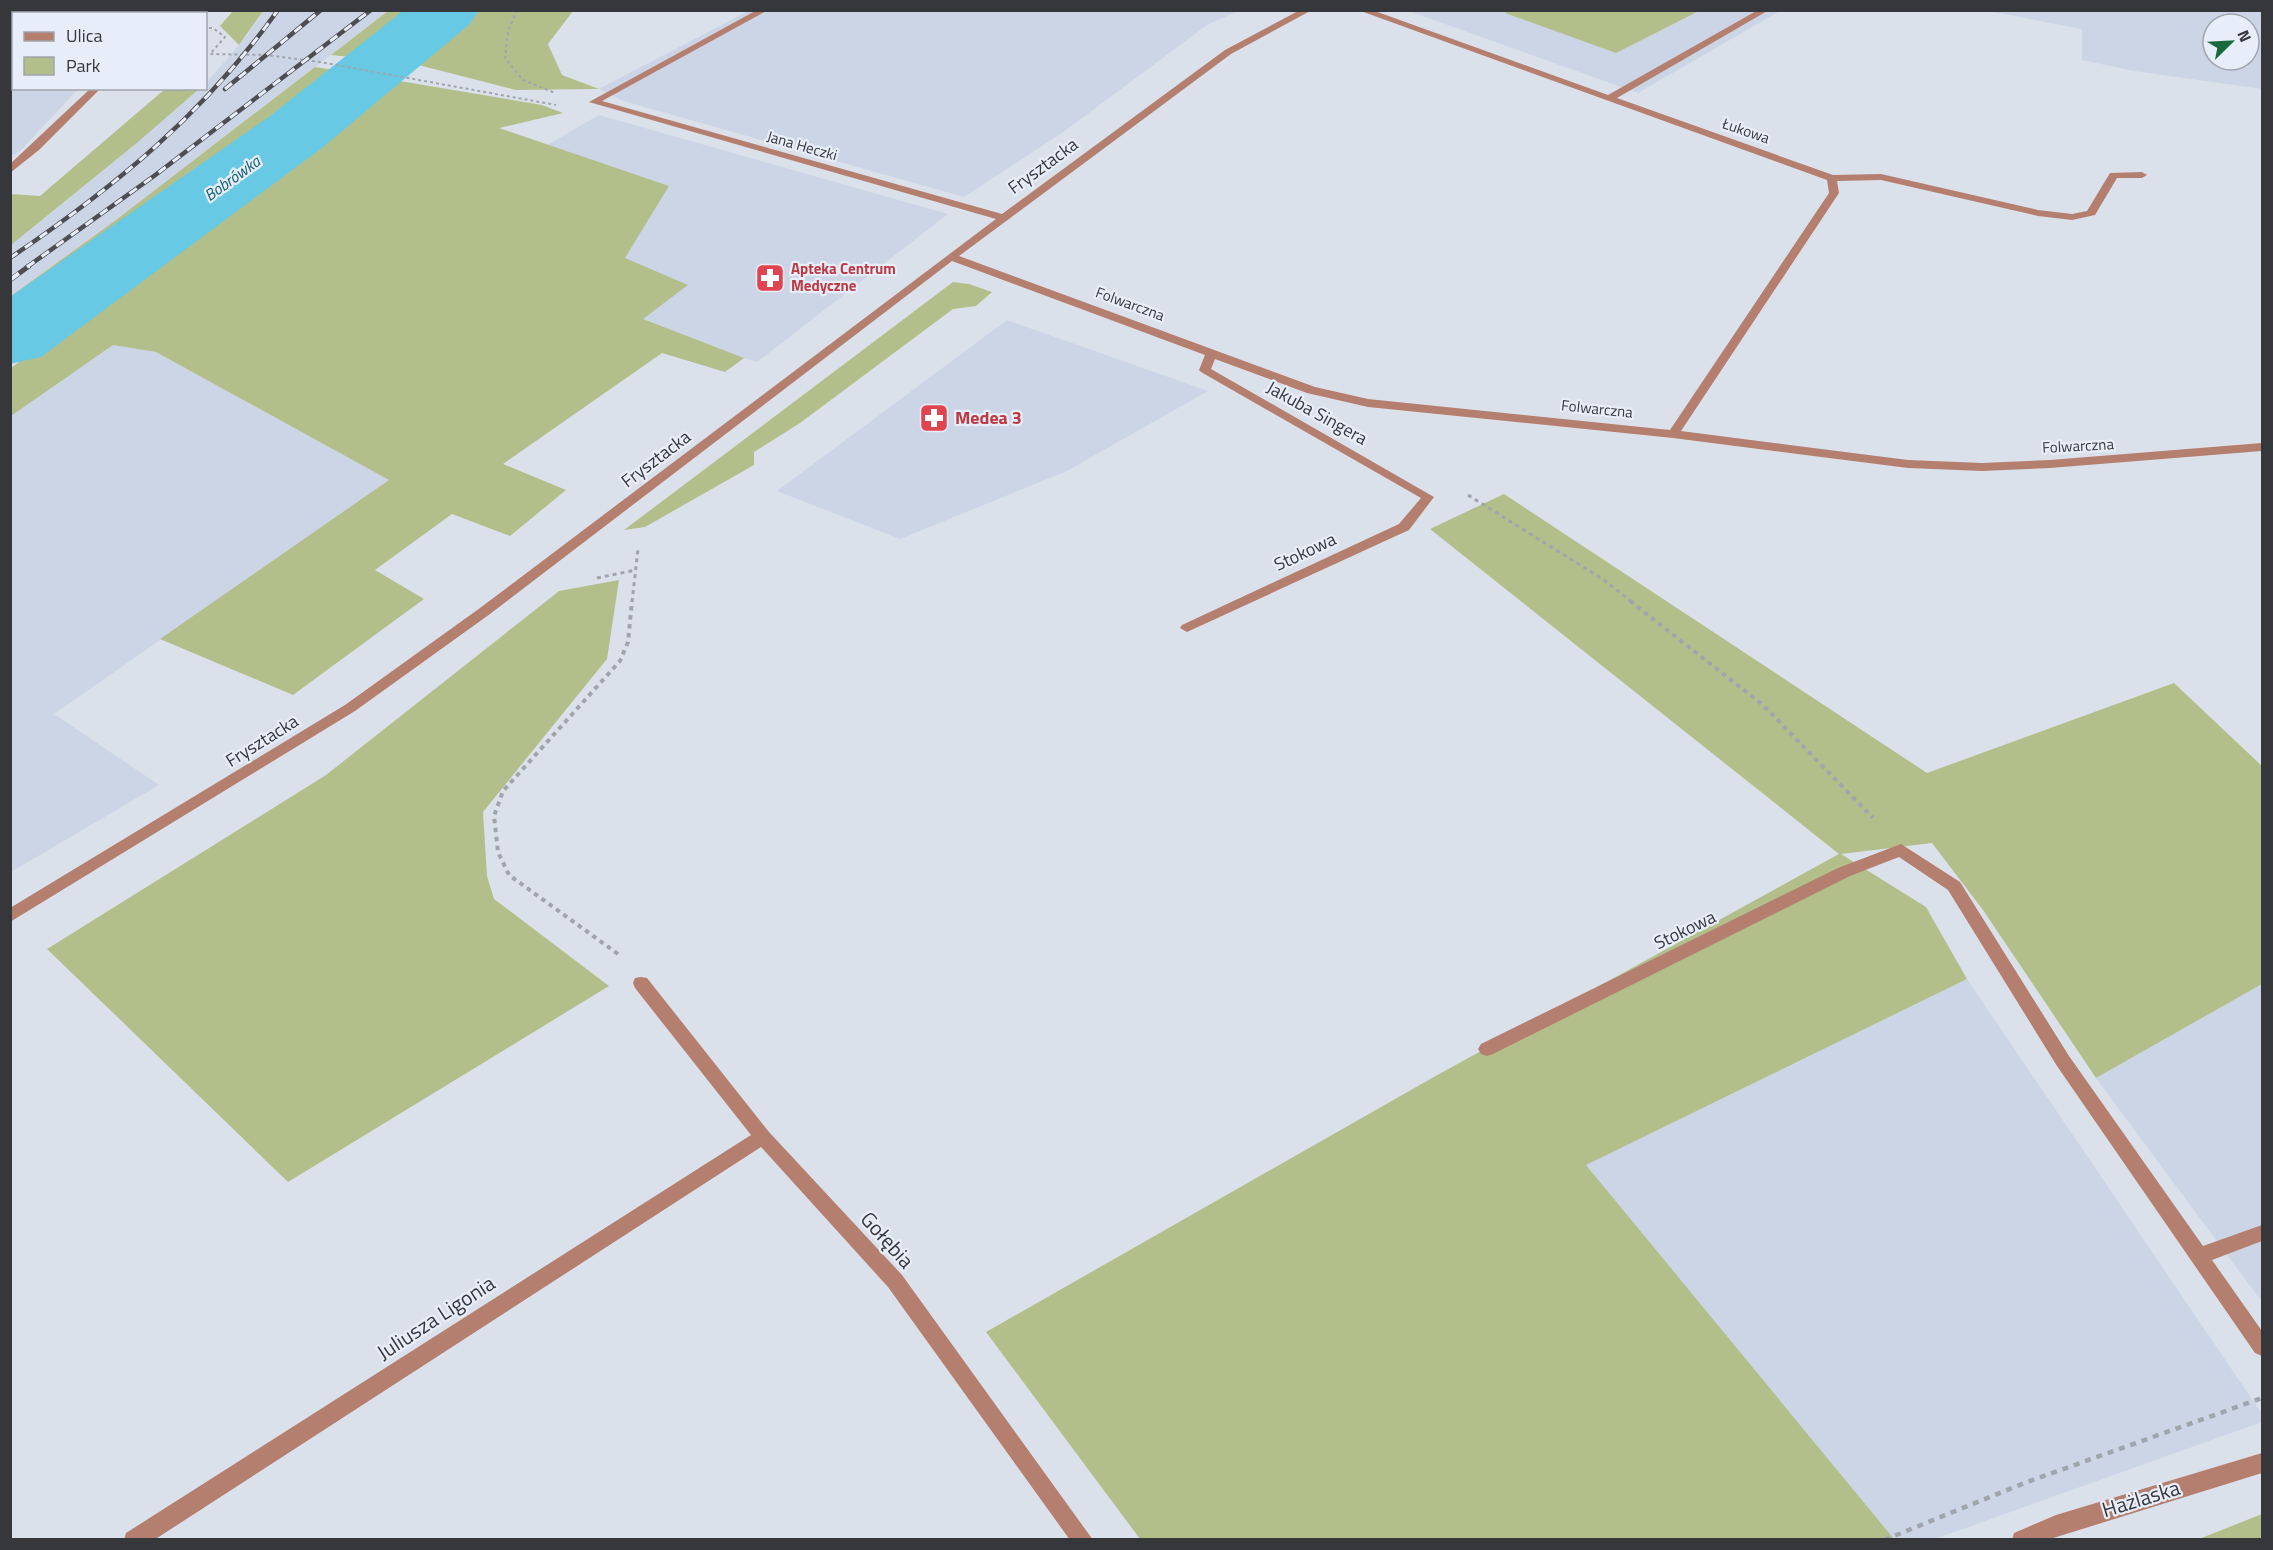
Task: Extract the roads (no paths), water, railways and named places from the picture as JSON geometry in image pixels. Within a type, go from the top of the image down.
[{"type":"street","name":"Jana Heczki","points":[[764,10],[594,102],[1003,218]]},
{"type":"street","name":"Frysztacka","points":[[10,916],[350,708],[485,611],[951,257],[1228,52],[1308,10]]},
{"type":"street","name":"Łukowa","points":[[1362,10],[1832,178]]},
{"type":"street","points":[[1608,99],[1765,10]]},
{"type":"street","points":[[10,170],[36,148],[95,90]]},
{"type":"street","points":[[1673,434],[1834,193],[1832,178],[1881,177],[2038,213],[2072,217],[2091,213],[2114,176],[2142,175]]},
{"type":"street","name":"Folwarczna","points":[[951,257],[1311,390],[1368,403],[1673,434],[1908,464],[1982,467],[2123,460],[2262,447]]},
{"type":"street","name":"Jakuba Singera","points":[[1212,352],[1205,370],[1428,497]]},
{"type":"street","name":"Stokowa","points":[[1187,628],[1404,527],[1428,497]]},
{"type":"street","name":"Stokowa","points":[[1487,1049],[1844,872],[1901,850],[1954,886],[2063,1061],[2199,1256]]},
{"type":"street","name":"Gołębia","points":[[641,983],[763,1137],[895,1281],[1083,1539]]},
{"type":"street","name":"Juliusza Ligonia","points":[[134,1539],[763,1137]]},
{"type":"street","points":[[2262,1233],[2199,1256],[2262,1347]]},
{"type":"street","name":"Hażlaska","points":[[2022,1539],[2056,1525],[2262,1463]]},
{"type":"waterway","name":"Bobrówka","points":[[10,338],[296,132],[446,10]]},
{"type":"railway","points":[[10,258],[86,204],[156,146],[219,83],[278,10]]},
{"type":"railway","points":[[225,89],[321,10]]},
{"type":"railway","points":[[27,267],[154,176],[371,10]]},
{"type":"railway","points":[[10,280],[29,266]]},
{"type":"place","name":"Apteka Centrum Medyczne","points":[[770,278]]},
{"type":"place","name":"Medea 3","points":[[934,418]]}]
